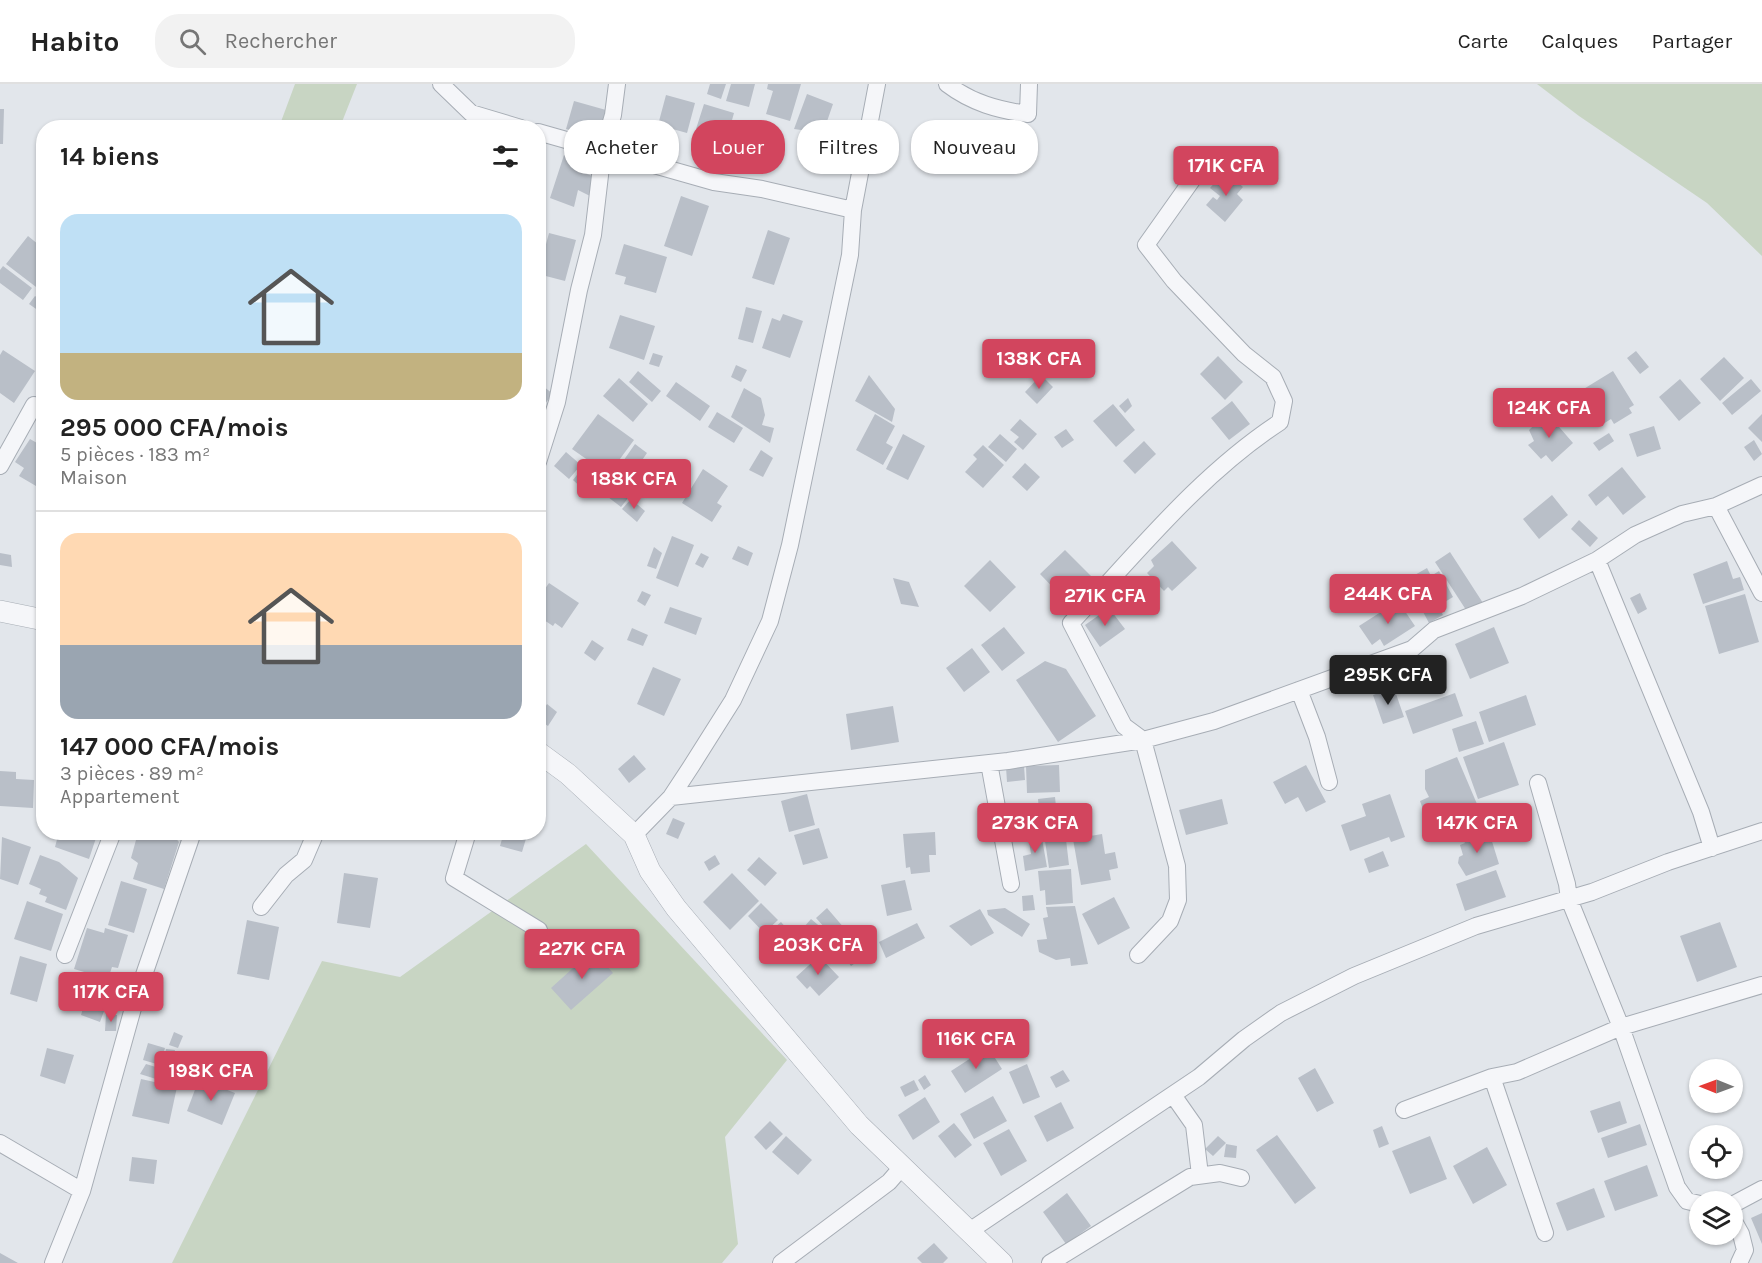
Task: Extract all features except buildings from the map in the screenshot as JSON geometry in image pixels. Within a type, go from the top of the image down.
[{"type":"street","points":[[441,84],[471,114],[492,120]]},
{"type":"street","points":[[612,120],[617,84]]},
{"type":"street","points":[[634,835],[671,797],[733,700],[770,621],[790,545],[850,255],[853,210],[877,84]]},
{"type":"street","points":[[947,84],[964,96],[997,110],[1028,114],[1029,84]]},
{"type":"street","points":[[546,134],[564,139]]},
{"type":"street","points":[[1138,955],[1170,921],[1178,900],[1177,866],[1143,740],[1124,726],[1071,623],[1201,485],[1227,461],[1280,422],[1284,401],[1273,377],[1244,354],[1197,305],[1146,245],[1202,166]]},
{"type":"street","points":[[679,172],[714,182],[762,189],[853,210]]},
{"type":"street","points":[[546,437],[557,402],[579,290],[593,235],[600,174]]},
{"type":"street","points":[[0,466],[34,405]]},
{"type":"street","points":[[671,797],[989,763],[1143,740],[1214,721],[1412,649],[1434,630],[1522,596],[1597,560],[1635,535],[1682,513],[1716,506],[1762,485]]},
{"type":"street","points":[[1716,506],[1762,593]]},
{"type":"street","points":[[1597,560],[1631,636],[1701,812],[1712,848]]},
{"type":"street","points":[[0,611],[36,618]]},
{"type":"street","points":[[1299,690],[1317,737],[1329,782]]},
{"type":"street","points":[[546,758],[568,774],[634,835],[650,871],[676,908],[859,1125],[1002,1263]]},
{"type":"street","points":[[989,763],[1011,884]]},
{"type":"street","points":[[1538,783],[1563,867],[1569,899],[1621,1027],[1677,1187],[1689,1201]]},
{"type":"street","points":[[968,1232],[1173,1095],[1281,1013],[1343,982],[1476,926],[1569,899],[1762,831]]},
{"type":"street","points":[[65,955],[110,840]]},
{"type":"street","points":[[53,1263],[82,1191],[135,1001],[190,840]]},
{"type":"street","points":[[261,907],[286,874],[304,860],[312,840]]},
{"type":"street","points":[[466,840],[454,878],[539,930]]},
{"type":"street","points":[[1404,1110],[1492,1077],[1517,1072],[1621,1027],[1762,985]]},
{"type":"street","points":[[1492,1077],[1545,1233]]},
{"type":"street","points":[[1173,1095],[1194,1125],[1200,1175]]},
{"type":"street","points":[[0,1143],[82,1191]]},
{"type":"street","points":[[781,1263],[889,1182],[902,1167]]},
{"type":"street","points":[[1050,1263],[1190,1177],[1220,1173],[1241,1178]]},
{"type":"street","points":[[1743,1199],[1762,1189]]},
{"type":"street","points":[[1739,1263],[1745,1250],[1743,1242]]},
{"type":"green space","points":[[295,84],[357,84],[343,120],[282,120]]},
{"type":"green space","points":[[1537,84],[1762,84],[1762,256],[1707,203],[1579,116]]},
{"type":"green space","points":[[586,844],[787,1060],[725,1137],[738,1244],[722,1263],[172,1263],[322,961],[400,977]]}]
